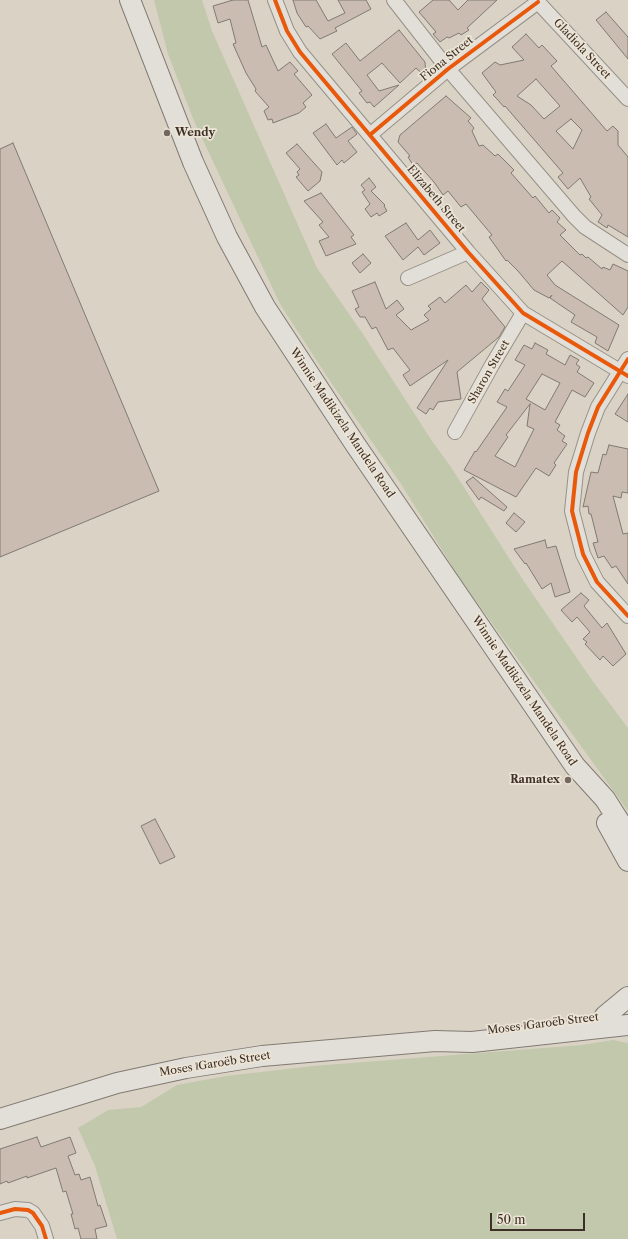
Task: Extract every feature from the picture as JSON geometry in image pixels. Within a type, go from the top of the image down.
[{"type":"main road","name":"Winnie Madikizela Mandela Road","points":[[130,0],[134,14],[149,45],[196,169],[227,237],[265,307],[359,449],[582,775],[628,861]]},
{"type":"main road","name":"Winnie Madikizela Mandela Road","points":[[141,0],[149,45]]},
{"type":"main road","name":"Winnie Madikizela Mandela Road","points":[[582,775],[605,799],[628,835]]},
{"type":"main road","points":[[605,1016],[628,997]]},
{"type":"main road","name":"Moses ǁGaroëb Street","points":[[435,1041],[470,1033],[628,1014]]},
{"type":"main road","name":"Moses ǁGaroëb Street","points":[[0,1119],[117,1083],[193,1067],[262,1056],[435,1041],[472,1042],[628,1025]]},
{"type":"street","name":"Elizabeth Street","points":[[275,0],[287,32],[300,52],[371,134],[468,252],[523,313],[624,374]]},
{"type":"street","points":[[394,0],[448,69],[574,216],[585,227],[628,255]]},
{"type":"street","name":"Fiona Street","points":[[371,134],[448,69],[537,1]]},
{"type":"street","name":"Gladiola Street","points":[[537,1],[628,99]]},
{"type":"street","points":[[408,278],[468,252]]},
{"type":"street","name":"Sharon Street","points":[[455,432],[492,364],[523,313]]},
{"type":"street","points":[[628,359],[624,374],[598,407],[588,433],[576,472],[572,511],[583,554],[597,582],[628,616]]},
{"type":"street","points":[[0,1213],[15,1209],[23,1209],[33,1213],[42,1226],[46,1239]]},
{"type":"green space","points":[[154,0],[202,0],[212,31],[317,268],[363,334],[432,441],[451,467],[523,580],[592,680],[628,728],[628,811],[460,579],[401,484],[328,378],[280,304],[194,121],[168,54]]},
{"type":"green space","points":[[613,1040],[628,1043],[628,1239],[117,1239],[95,1166],[78,1128],[108,1110],[141,1107],[177,1085],[226,1076],[313,1066],[582,1045]]},
{"type":"building","points":[[233,0],[248,0],[262,47],[266,45],[278,71],[290,62],[298,71],[294,74],[312,95],[303,103],[306,107],[299,113],[273,123],[272,119],[268,120],[264,111],[269,107],[255,91],[256,89],[246,73],[233,44],[236,43],[230,19],[218,23],[213,6]]},
{"type":"building","points":[[293,0],[316,0],[328,21],[345,13],[338,0],[366,0],[371,9],[335,28],[337,31],[320,39],[308,26],[306,27],[297,13]]},
{"type":"building","points":[[433,0],[449,0],[458,10],[468,0],[497,0],[467,28],[469,30],[461,35],[459,33],[449,38],[447,37],[440,42],[433,34],[436,32],[419,12]]},
{"type":"building","points":[[606,12],[628,37],[628,59],[596,20]]},
{"type":"building","points":[[399,30],[425,62],[426,77],[416,68],[400,83],[382,63],[367,75],[379,91],[399,85],[374,107],[370,102],[367,103],[359,93],[362,91],[332,54],[346,43],[360,61]]},
{"type":"building","points":[[526,34],[539,48],[542,45],[557,61],[551,66],[607,131],[613,126],[618,131],[618,145],[628,157],[628,237],[608,225],[607,228],[598,222],[602,215],[589,199],[591,197],[580,178],[568,189],[558,177],[563,173],[505,106],[504,107],[493,95],[496,92],[482,73],[495,62],[500,65],[524,60],[512,47]],"holes":[[[536,79],[560,106],[544,119],[531,105],[517,96]],[[571,119],[582,130],[573,149],[556,131]]]},
{"type":"building","points":[[446,96],[471,118],[468,121],[474,128],[472,131],[479,146],[483,145],[495,156],[498,154],[514,170],[511,173],[533,198],[535,196],[549,213],[552,210],[560,218],[557,222],[566,230],[560,235],[580,255],[582,254],[586,258],[588,257],[602,269],[603,267],[610,270],[613,264],[628,271],[628,307],[623,315],[562,261],[547,275],[555,285],[619,325],[608,351],[595,343],[597,337],[571,322],[575,315],[550,298],[552,295],[549,298],[534,290],[518,271],[507,260],[506,261],[489,237],[492,235],[466,204],[461,207],[448,191],[443,195],[434,182],[417,163],[413,165],[408,157],[410,156],[398,142],[400,135]]},
{"type":"building","points":[[326,124],[336,138],[352,127],[357,134],[348,141],[357,152],[344,163],[342,160],[337,165],[313,133]]},
{"type":"building","points":[[13,143],[159,491],[0,557],[0,149]]},
{"type":"building","points":[[297,144],[322,172],[320,181],[308,191],[296,177],[299,175],[297,172],[300,169],[286,153]]},
{"type":"building","points":[[369,178],[376,187],[371,191],[385,205],[384,206],[387,211],[379,216],[377,213],[371,217],[365,209],[370,204],[362,192],[365,190],[361,185]]},
{"type":"building","points":[[321,193],[354,235],[351,237],[356,244],[326,256],[319,241],[329,237],[319,225],[323,222],[304,201]]},
{"type":"building","points":[[406,223],[418,240],[430,230],[440,243],[424,255],[418,247],[403,260],[385,236]]},
{"type":"building","points":[[363,254],[371,263],[360,273],[352,263]]},
{"type":"building","points":[[375,282],[386,309],[397,300],[404,309],[396,315],[411,330],[429,320],[424,315],[431,309],[428,306],[440,297],[445,303],[466,285],[472,292],[481,282],[489,290],[482,299],[505,327],[499,337],[457,372],[461,399],[438,402],[433,410],[430,408],[426,414],[417,408],[448,360],[410,386],[403,375],[410,370],[393,348],[388,350],[376,327],[372,329],[365,317],[360,317],[355,309],[359,307],[352,291]]},
{"type":"building","points":[[535,343],[548,350],[546,354],[565,365],[570,355],[579,360],[576,364],[580,367],[577,372],[594,383],[585,397],[572,390],[555,422],[560,425],[557,430],[565,436],[562,441],[567,444],[554,463],[556,465],[549,476],[536,468],[516,497],[464,470],[475,451],[476,452],[507,407],[497,402],[505,389],[508,391],[525,365],[515,360],[524,345],[532,349]],"holes":[[[542,374],[560,383],[545,410],[526,399]],[[530,404],[527,426],[534,429],[515,467],[495,456],[508,437],[506,435]]]},
{"type":"building","points":[[628,394],[628,422],[615,414]]},
{"type":"building","points":[[609,445],[628,449],[628,493],[622,492],[621,498],[613,496],[623,534],[628,533],[628,584],[616,566],[612,568],[604,556],[598,558],[593,543],[598,542],[591,514],[589,514],[588,506],[583,507],[591,472],[598,473],[603,454],[606,455]]},
{"type":"building","points":[[473,477],[507,507],[504,511],[481,497],[479,500],[466,482]]},
{"type":"building","points":[[514,513],[525,522],[516,532],[506,523]]},
{"type":"building","points":[[545,540],[547,548],[556,546],[570,592],[555,597],[551,583],[542,589],[526,563],[525,564],[514,549]]},
{"type":"building","points":[[581,593],[589,600],[584,606],[602,628],[607,623],[626,654],[613,666],[603,656],[600,660],[585,644],[587,642],[583,639],[590,632],[577,617],[572,622],[561,610]]},
{"type":"building","points":[[155,819],[175,857],[160,864],[141,826]]},
{"type":"building","points":[[37,1137],[41,1147],[70,1137],[76,1153],[68,1156],[75,1175],[79,1174],[81,1180],[90,1177],[98,1206],[100,1205],[107,1226],[95,1229],[97,1239],[81,1239],[78,1228],[75,1229],[71,1214],[73,1214],[66,1191],[63,1192],[56,1168],[27,1178],[27,1176],[8,1183],[7,1181],[0,1184],[0,1149]]},
{"type":"cycle path","points":[[275,0],[287,31],[300,52],[468,252],[523,313],[628,376]]},
{"type":"cycle path","points":[[371,134],[448,69],[538,2]]},
{"type":"cycle path","points":[[628,359],[598,407],[588,433],[576,472],[572,511],[583,554],[597,582],[628,616]]},
{"type":"cycle path","points":[[0,1213],[15,1209],[28,1210],[33,1213],[42,1226],[46,1239]]},
{"type":"place","name":"Wendy","points":[[167,133]]},
{"type":"place","name":"Ramatex","points":[[568,780]]}]
